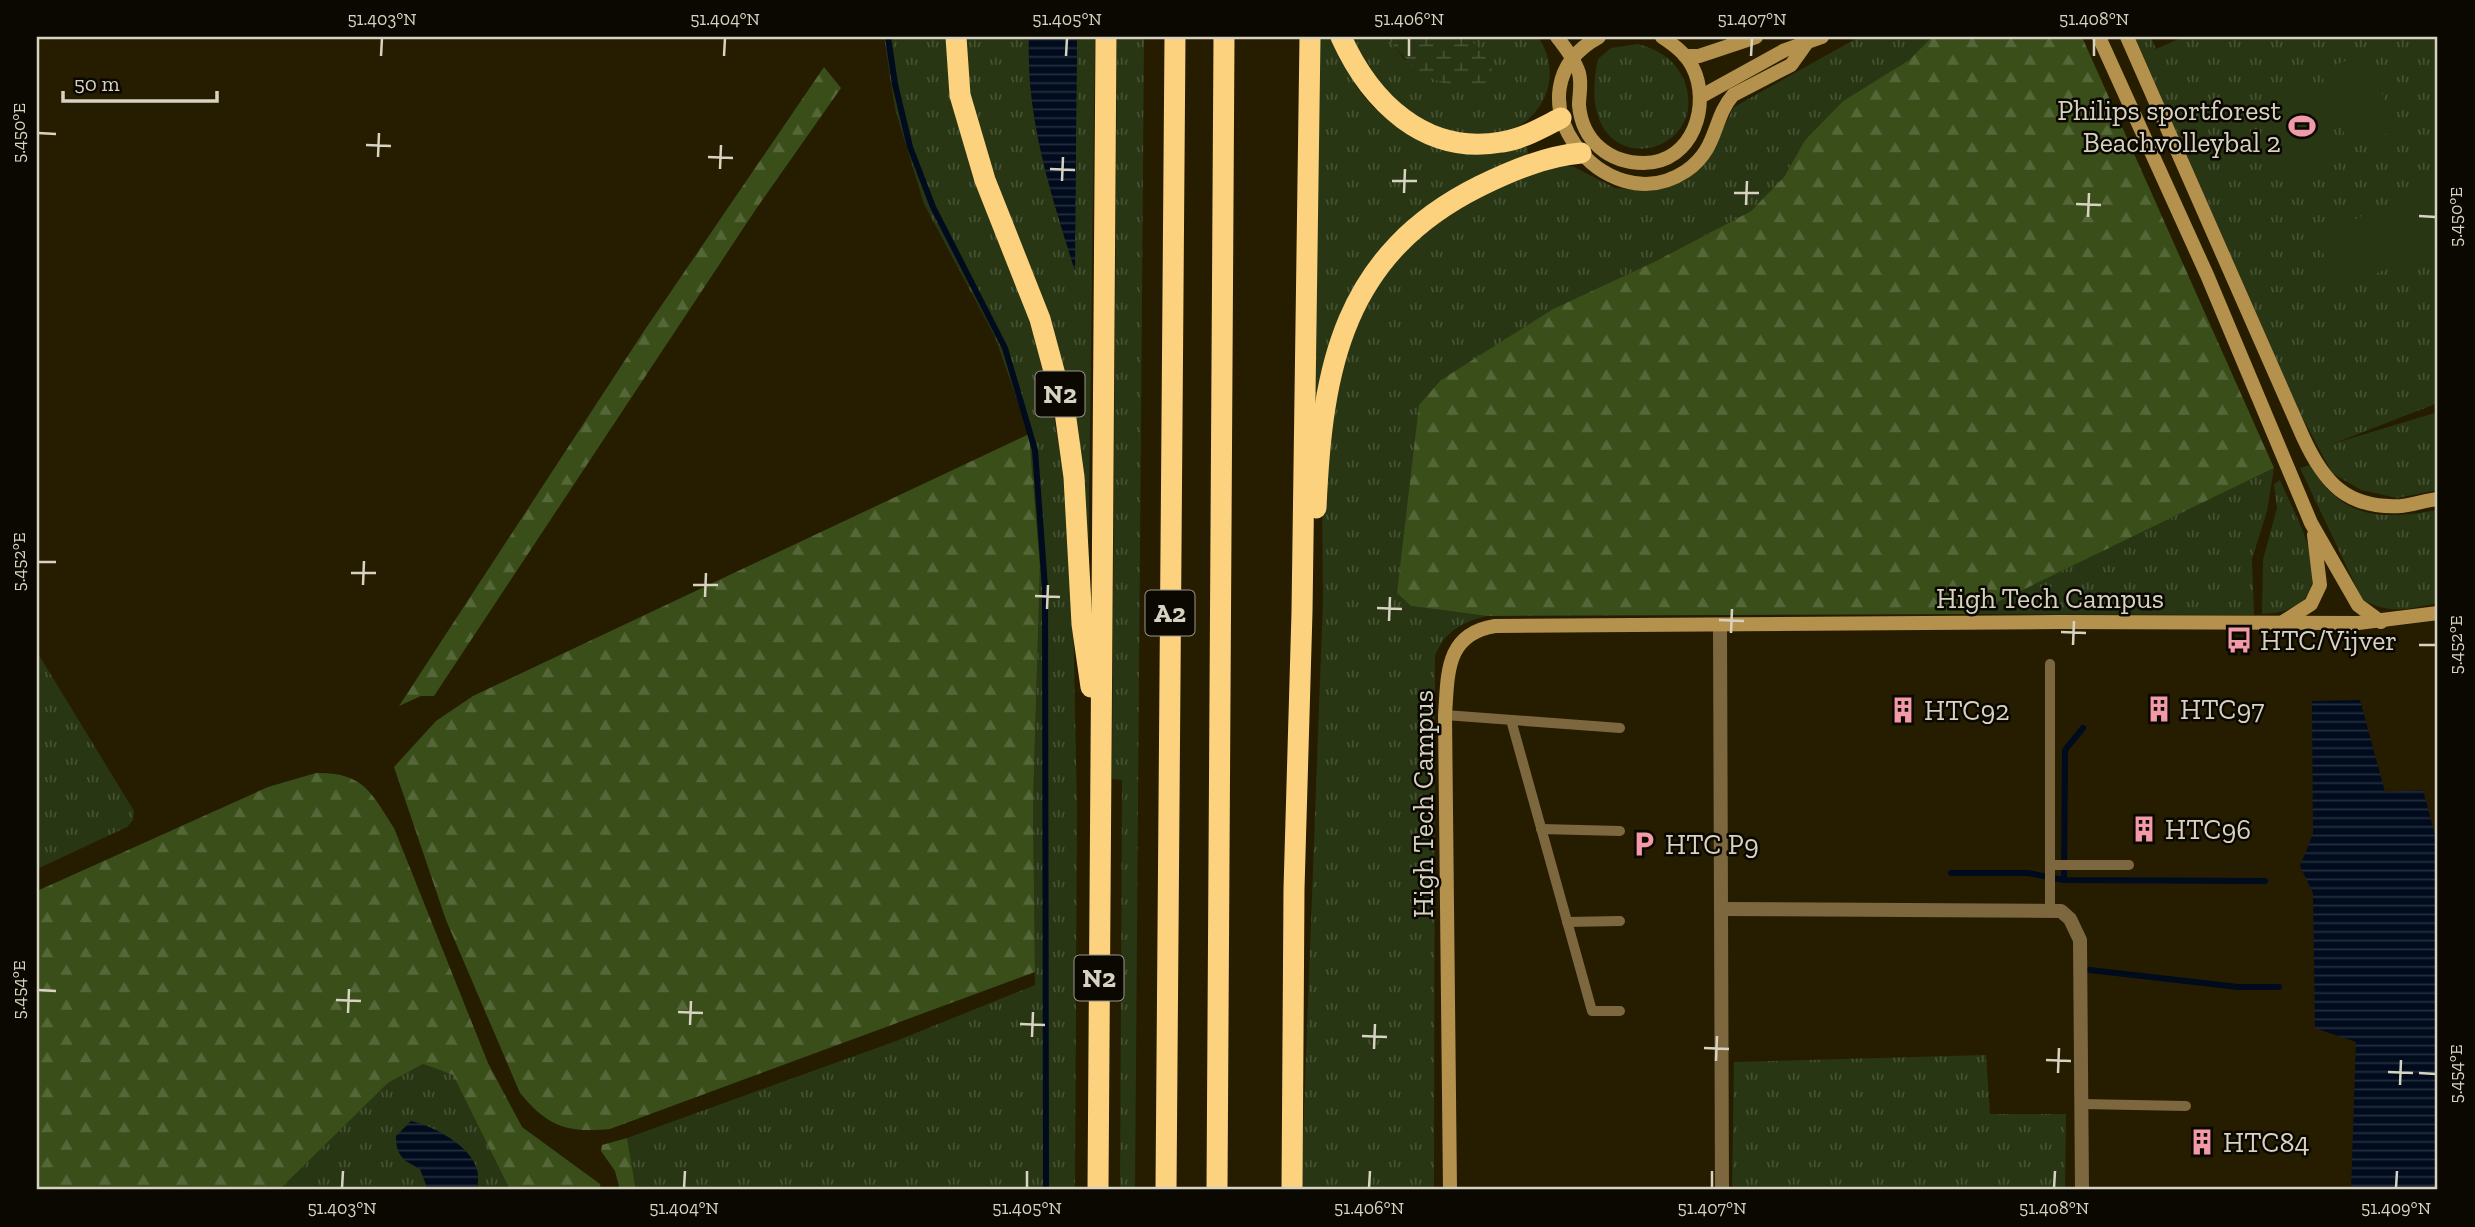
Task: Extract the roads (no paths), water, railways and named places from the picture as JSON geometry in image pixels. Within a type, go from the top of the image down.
[{"type":"highway","name":"N2","points":[[956,37],[960,95],[970,132],[985,180],[1040,319],[1065,412],[1078,519],[1082,624],[1101,765]]},
{"type":"highway","name":"N2","points":[[1098,1190],[1106,37]]},
{"type":"highway","name":"A2","points":[[1166,1190],[1175,37]]},
{"type":"highway","name":"A2","points":[[1217,1190],[1224,37]]},
{"type":"highway","points":[[1292,1190],[1294,889],[1302,612],[1310,37]]},
{"type":"highway","points":[[1341,37],[1356,69],[1384,105],[1409,123],[1446,140],[1503,142],[1561,118]]},
{"type":"highway","points":[[1302,612],[1313,593],[1320,454],[1331,370],[1344,330],[1374,272],[1409,233],[1460,197],[1527,166],[1590,151]]},
{"type":"street","points":[[1557,37],[1580,76],[1581,116],[1597,168],[1616,177],[1652,182],[1684,172],[1709,148],[1733,95],[1791,65],[1806,44]]},
{"type":"street","points":[[1599,37],[1572,59],[1561,84],[1561,118],[1572,143],[1590,151],[1633,162],[1663,160],[1677,152],[1691,135],[1700,97],[1695,74],[1685,56],[1662,37]]},
{"type":"street","points":[[1685,56],[1699,55],[1756,37]]},
{"type":"street","points":[[1700,97],[1718,84],[1785,50],[1822,37]]},
{"type":"street","points":[[2099,37],[2207,275],[2311,523],[2358,605],[2381,622]]},
{"type":"street","points":[[2127,37],[2303,437],[2324,476],[2342,494],[2371,506],[2404,506],[2438,499]]},
{"type":"street","points":[[2282,622],[2311,604],[2320,585],[2311,523]]},
{"type":"street","name":"High Tech Campus","points":[[1450,1190],[1445,715],[1450,663],[1471,633],[1484,628],[2381,622],[2438,614]]},
{"type":"street","points":[[1720,626],[1721,1190]]},
{"type":"street","points":[[1721,909],[2061,911],[2070,919],[2080,940],[2082,1190]]},
{"type":"lane","points":[[2050,664],[2050,910]]},
{"type":"lane","points":[[1445,715],[1620,728]]},
{"type":"lane","points":[[1511,720],[1592,1011],[1620,1011]]},
{"type":"lane","points":[[1541,829],[1620,831]]},
{"type":"lane","points":[[2052,865],[2129,865]]},
{"type":"lane","points":[[1567,922],[1620,921]]},
{"type":"lane","points":[[2082,1104],[2186,1106]]},
{"type":"water","points":[[1029,37],[1077,37],[1075,271],[1049,184],[1036,127],[1029,67]]},
{"type":"water","points":[[2360,700],[2385,792],[2423,790],[2438,846],[2438,1190],[2351,1190],[2356,1042],[2315,1028],[2313,893],[2300,866],[2313,834],[2312,701]]},
{"type":"water","points":[[411,1121],[435,1129],[469,1154],[476,1165],[476,1190],[428,1190],[420,1169],[405,1160],[397,1148],[396,1136]]},
{"type":"waterway","points":[[888,37],[895,84],[910,147],[933,207],[1005,348],[1035,450],[1045,588],[1046,1190]]},
{"type":"waterway","points":[[2064,880],[2065,750],[2083,728]]},
{"type":"waterway","points":[[1951,873],[2028,873],[2064,880],[2265,881]]},
{"type":"waterway","points":[[2090,970],[2238,987],[2279,987]]},
{"type":"place","name":"Philips sportforest Beachvolleybal 2","points":[[2302,126]]},
{"type":"place","name":"HTC/Vijver","points":[[2239,640]]},
{"type":"place","name":"HTC97","points":[[2159,709]]},
{"type":"place","name":"HTC92","points":[[1903,710]]},
{"type":"place","name":"HTC96","points":[[2144,829]]},
{"type":"place","name":"HTC P9","points":[[1644,844]]},
{"type":"place","name":"HTC84","points":[[2202,1142]]}]
